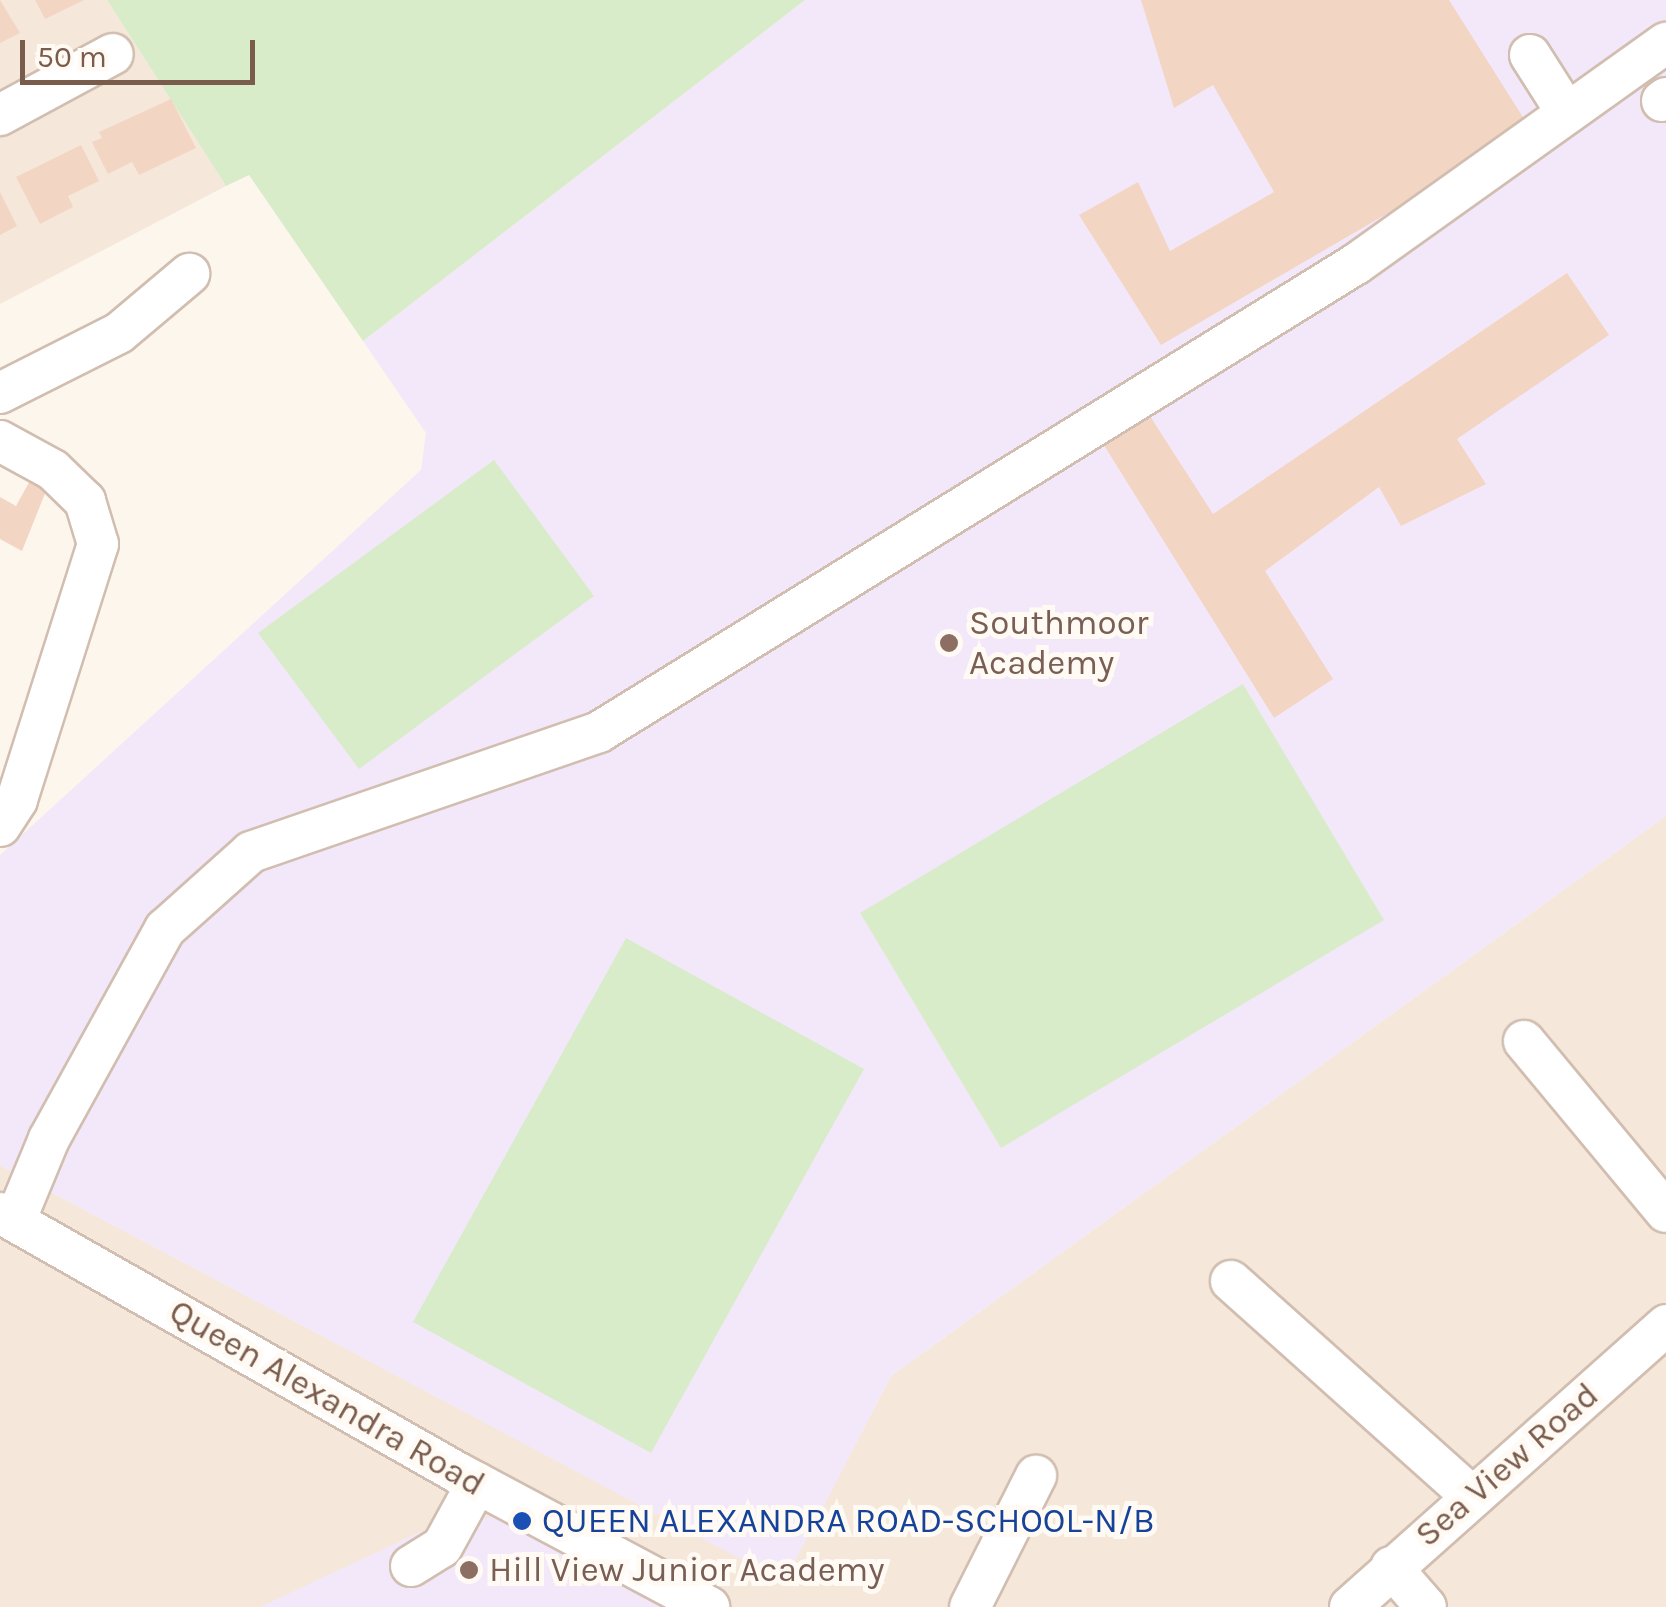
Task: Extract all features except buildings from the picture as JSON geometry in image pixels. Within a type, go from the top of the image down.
[{"type":"street","points":[[0,115],[113,54]]},
{"type":"street","points":[[1530,55],[1567,113]]},
{"type":"street","points":[[8,1217],[165,929],[251,852],[599,732],[1356,264],[1567,113],[1663,71]]},
{"type":"street","points":[[0,393],[119,333],[189,274]]},
{"type":"street","points":[[0,441],[54,470],[85,501],[98,544],[17,800],[0,826]]},
{"type":"street","points":[[1524,1042],[1666,1212]]},
{"type":"street","name":"Queen Alexandra Road","points":[[8,1217],[476,1483],[708,1607]]},
{"type":"street","points":[[1231,1281],[1473,1498]]},
{"type":"street","name":"Sea View Road","points":[[1350,1607],[1666,1325]]},
{"type":"street","points":[[970,1607],[1036,1476]]},
{"type":"street","points":[[411,1566],[442,1548],[476,1483]]},
{"type":"street","points":[[1391,1567],[1426,1607]]},
{"type":"shaded area","points":[[0,0],[107,0],[226,186],[0,304]]},
{"type":"shaded area","name":"Southmoor Academy","points":[[805,0],[1666,0],[1666,816],[891,1376],[784,1582],[0,1165],[0,855],[421,470],[426,433],[363,341]]},
{"type":"shaded area","points":[[1666,816],[1666,1607],[0,1607],[0,1165],[784,1581],[891,1376]]},
{"type":"shaded area","name":"Hill View Junior Academy","points":[[495,1516],[671,1607],[260,1607],[420,1532]]},
{"type":"green space","points":[[107,0],[805,0],[363,341],[249,175],[226,186]]},
{"type":"green space","points":[[494,460],[594,596],[359,769],[258,633]]},
{"type":"green space","points":[[1243,684],[1384,920],[1001,1148],[860,913]]},
{"type":"green space","points":[[626,938],[864,1069],[651,1453],[413,1322]]},
{"type":"place","name":"Southmoor Academy","points":[[949,643]]},
{"type":"place","name":"QUEEN ALEXANDRA ROAD-SCHOOL-N/B","points":[[522,1521]]},
{"type":"place","name":"Hill View Junior Academy","points":[[469,1570]]}]
